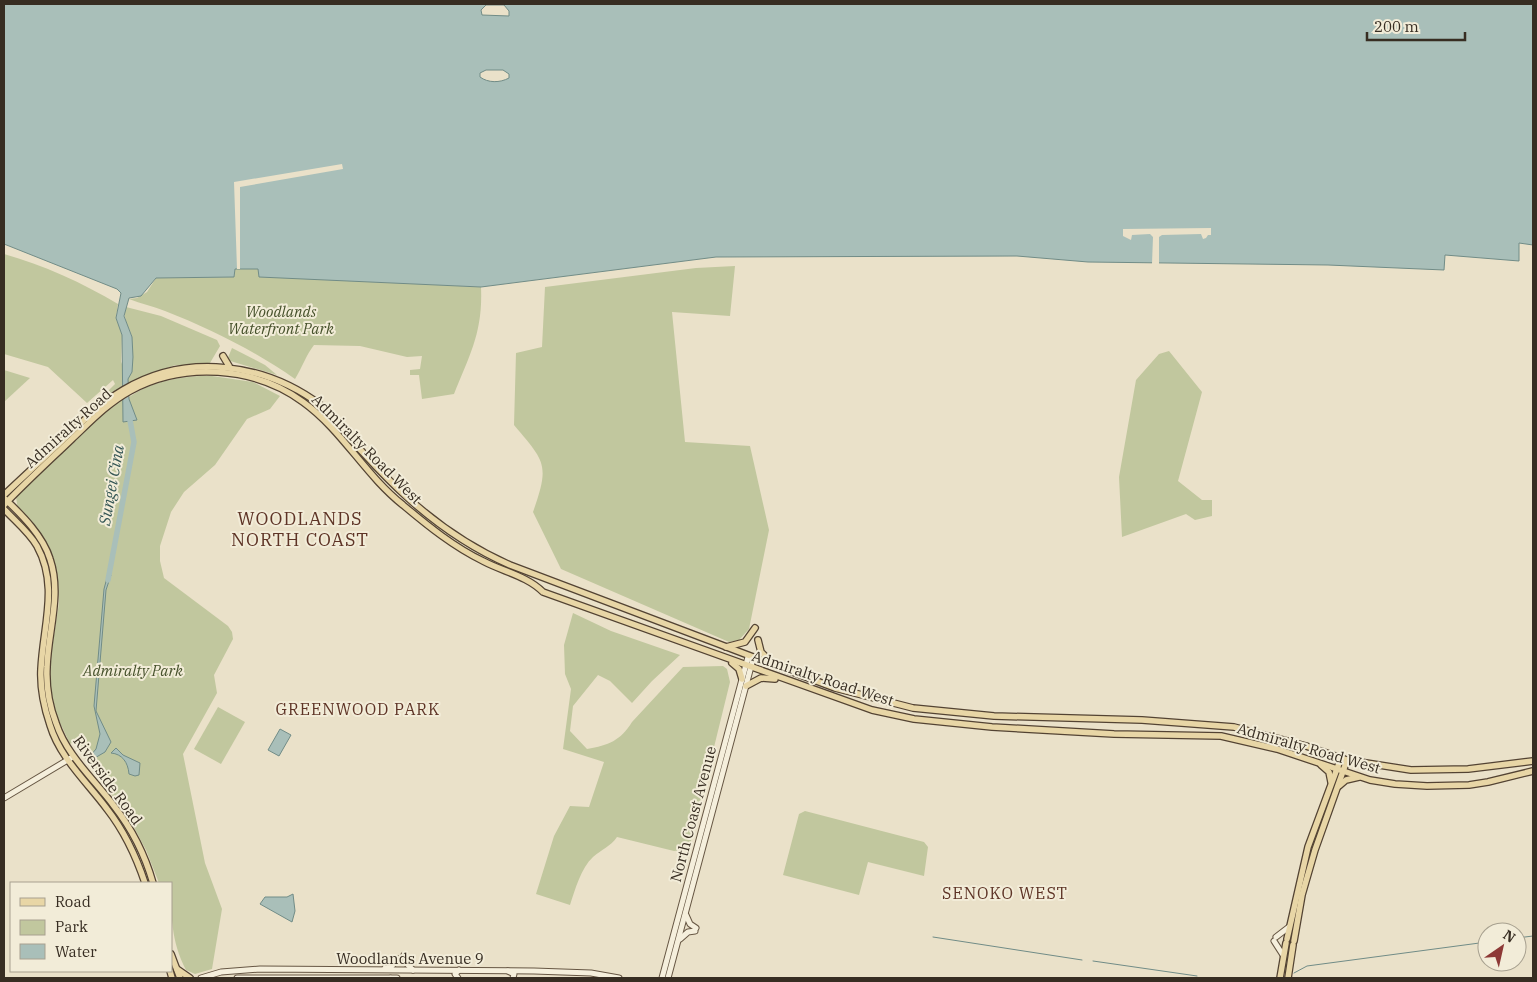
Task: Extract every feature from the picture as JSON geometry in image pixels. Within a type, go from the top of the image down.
[{"type":"main road","points":[[223,356],[224,362],[230,367]]},
{"type":"main road","name":"Admiralty Road West","points":[[214,369],[230,367],[260,373],[295,387],[322,406],[340,432]]},
{"type":"main road","name":"Admiralty Road West","points":[[214,369],[246,376],[286,391],[350,438],[413,504],[448,532],[497,560],[595,596],[751,658],[874,700],[914,708],[1019,718],[1142,720],[1234,727],[1278,738],[1344,759],[1398,768],[1438,771],[1533,761]]},
{"type":"main road","name":"Admiralty Road","points":[[5,499],[122,393],[172,370],[214,369]]},
{"type":"main road","points":[[340,432],[340,441],[350,438]]},
{"type":"main road","name":"Admiralty Road West","points":[[340,441],[389,493],[458,547],[484,562],[533,582],[543,592],[872,710],[914,719],[997,727],[1105,733],[1221,736],[1277,749],[1360,777],[1395,784],[1452,786],[1488,782],[1533,771]]},
{"type":"main road","name":"Riverside Road","points":[[5,499],[42,541],[52,564],[56,598],[48,660],[48,689],[56,725],[71,758],[114,806],[131,831],[146,860],[153,882]]},
{"type":"main road","name":"Riverside Road","points":[[4,509],[36,543],[44,561],[50,598],[41,668],[42,689],[53,733],[123,832],[134,853],[145,882]]},
{"type":"main road","points":[[595,596],[608,605],[607,612],[602,613]]},
{"type":"main road","points":[[619,619],[612,612],[616,607],[621,607]]},
{"type":"main road","points":[[724,647],[737,646],[745,642],[755,628]]},
{"type":"main road","points":[[758,640],[761,652],[775,666]]},
{"type":"main road","name":"North Coast Avenue","points":[[667,976],[679,939],[731,749],[751,658]]},
{"type":"main road","points":[[727,659],[739,669],[742,679]]},
{"type":"main road","name":"North Coast Avenue","points":[[667,976],[742,679],[749,667]]},
{"type":"main road","points":[[746,686],[761,678],[783,679]]},
{"type":"main road","points":[[995,716],[1001,722],[997,727]]},
{"type":"main road","points":[[1019,718],[1016,723],[1020,727]]},
{"type":"main road","points":[[4,798],[71,758]]},
{"type":"main road","points":[[1280,978],[1286,941],[1308,847],[1344,759]]},
{"type":"main road","points":[[1288,978],[1302,896],[1334,786],[1329,772],[1319,762]]},
{"type":"main road","points":[[1334,786],[1360,777]]},
{"type":"main road","points":[[679,939],[688,932],[695,930],[688,920],[686,912]]},
{"type":"main road","points":[[1283,956],[1275,939],[1289,927]]},
{"type":"main road","points":[[404,955],[407,964],[414,971]]},
{"type":"main road","points":[[373,971],[390,968],[398,959]]},
{"type":"main road","name":"Woodlands Avenue 9","points":[[201,978],[221,972],[260,969],[373,971],[508,970],[590,974],[618,978]]},
{"type":"main road","points":[[458,978],[455,974],[460,970]]},
{"type":"main road","points":[[508,970],[514,974],[513,978]]},
{"type":"main road","points":[[172,974],[180,978]]},
{"type":"main road","points":[[172,974],[190,978]]},
{"type":"main road","points":[[661,978],[667,976]]},
{"type":"main road","name":"Woodlands Avenue 9","points":[[237,978],[397,978]]},
{"type":"green space","points":[[4,254],[62,275],[118,304],[116,318],[122,335],[121,364],[132,342],[125,317],[126,307],[161,316],[217,340],[220,346],[210,363],[175,365],[130,383],[89,410],[115,384],[113,380],[87,403],[48,367],[4,354]]},
{"type":"green space","points":[[735,266],[730,316],[672,312],[685,442],[750,446],[769,530],[749,629],[739,640],[729,642],[561,569],[533,512],[542,483],[542,464],[532,447],[514,425],[516,353],[542,347],[545,287],[696,268]]},
{"type":"green space","name":"Woodlands Waterfront Park","points":[[235,269],[258,269],[259,276],[481,287],[478,330],[454,394],[422,399],[419,375],[410,375],[410,370],[420,369],[422,356],[407,357],[360,346],[314,345],[295,379],[264,359],[216,333],[165,311],[129,299],[137,298],[147,292],[156,278],[234,277]]},
{"type":"green space","points":[[232,348],[265,365],[277,375],[227,360]]},
{"type":"green space","points":[[1169,351],[1202,392],[1178,481],[1202,500],[1212,500],[1212,516],[1195,520],[1186,514],[1122,537],[1119,477],[1136,380],[1159,354]]},
{"type":"green space","points":[[4,370],[30,378],[4,402]]},
{"type":"green space","name":"Admiralty Park","points":[[201,376],[253,382],[280,396],[270,409],[247,419],[215,465],[184,492],[171,512],[160,546],[160,561],[164,578],[228,626],[232,632],[233,639],[214,675],[217,693],[183,754],[205,863],[222,909],[212,969],[195,974],[186,970],[177,949],[172,917],[172,882],[159,882],[146,850],[130,820],[77,747],[73,742],[70,744],[56,714],[50,685],[50,661],[59,603],[58,580],[48,548],[18,510],[16,497],[107,410],[122,399],[124,401],[133,394],[154,384],[177,378]]},
{"type":"green space","points":[[573,613],[611,631],[680,655],[632,703],[610,681],[598,675],[573,706],[570,731],[587,749],[608,744],[623,734],[683,667],[723,666],[727,669],[730,682],[689,849],[674,851],[617,837],[612,843],[596,854],[585,867],[570,905],[536,894],[554,836],[570,806],[589,807],[604,762],[563,749],[571,689],[565,674],[564,645]]},
{"type":"green space","points":[[218,707],[245,722],[221,764],[194,749]]},
{"type":"green space","points":[[805,811],[924,842],[928,847],[924,876],[868,862],[859,895],[783,875],[799,814]]},
{"type":"water","points":[[4,4],[1533,4],[1533,245],[1519,243],[1519,261],[1445,255],[1444,270],[1328,265],[1088,262],[1017,256],[716,257],[481,287],[259,277],[258,269],[235,269],[234,277],[156,278],[141,296],[129,298],[124,316],[132,337],[132,372],[128,379],[129,399],[137,420],[123,422],[122,335],[116,318],[121,293],[117,289],[4,244]],"holes":[[[486,5],[504,5],[509,11],[509,16],[482,15],[481,10]],[[486,70],[503,70],[509,74],[509,78],[490,81],[480,77],[480,73]]]},
{"type":"water","points":[[108,574],[111,575],[106,590],[96,711],[111,742],[105,752],[93,759],[90,756],[96,749],[100,734],[94,706],[104,589]]},
{"type":"water","points":[[280,729],[291,735],[279,756],[268,750]]},
{"type":"water","points":[[116,748],[123,755],[140,763],[139,775],[129,774],[124,759],[111,753]]},
{"type":"water","points":[[293,894],[295,911],[292,922],[260,904],[265,897],[287,897]]},
{"type":"pier","points":[[342,164],[343,169],[240,187],[240,269],[237,269],[234,182]]},
{"type":"pier","points":[[1211,228],[1211,235],[1203,239],[1201,234],[1162,235],[1159,237],[1159,264],[1152,264],[1153,237],[1150,234],[1132,235],[1131,240],[1123,236],[1123,229]]},
{"type":"waterway","name":"Sungei Cina","points":[[108,580],[134,442],[129,415]]},
{"type":"waterway","points":[[1527,937],[1533,936]]},
{"type":"waterway","points":[[933,937],[1082,960]]},
{"type":"waterway","points":[[1294,973],[1307,966],[1477,943]]},
{"type":"waterway","points":[[1093,961],[1197,976]]},
{"type":"district","name":"WOODLANDS NORTH COAST","points":[[300,528]]},
{"type":"district","name":"GREENWOOD PARK","points":[[358,709]]},
{"type":"district","name":"SENOKO WEST","points":[[1005,893]]}]
